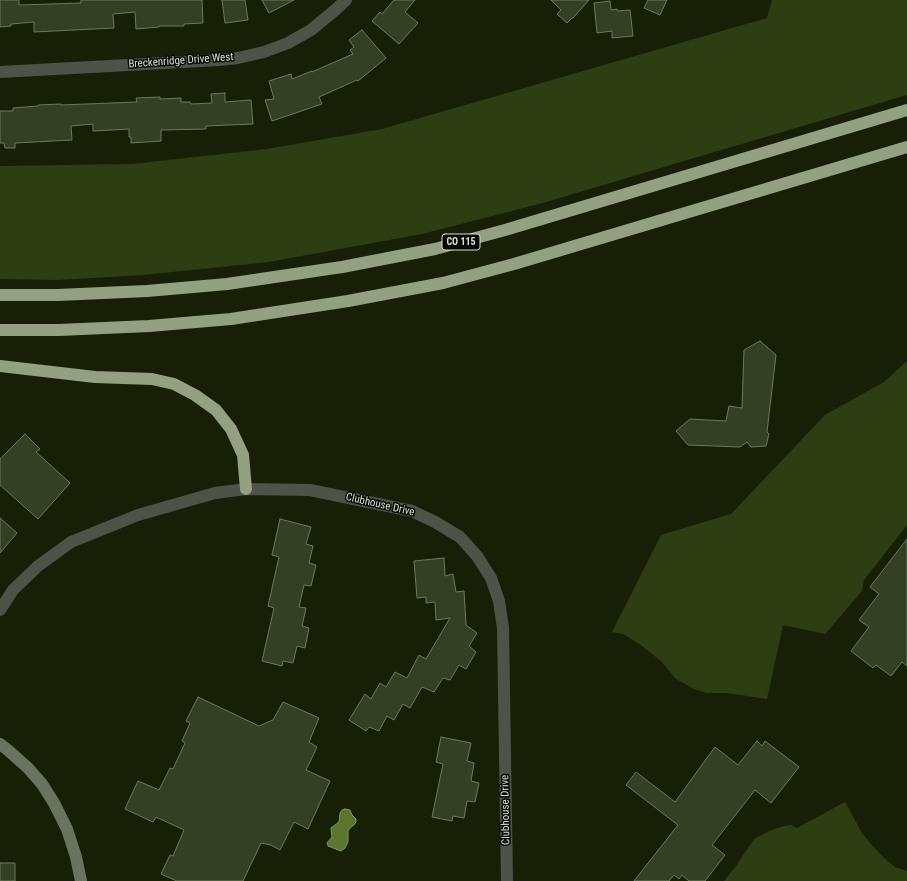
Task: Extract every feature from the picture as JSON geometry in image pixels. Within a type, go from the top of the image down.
[{"type":"highway","name":"CO 115","points":[[0,295],[58,295],[147,291],[227,284],[342,266],[435,249],[505,230],[907,110]]},
{"type":"highway","points":[[0,330],[59,330],[149,326],[231,319],[348,301],[443,284],[907,147]]},
{"type":"highway","points":[[0,366],[95,377],[152,379],[174,384],[195,395],[216,410],[231,429],[242,455],[246,489]]},
{"type":"street","name":"Breckenridge Drive West","points":[[0,72],[238,58],[264,52],[288,43],[311,30],[346,0]]},
{"type":"street","name":"Clubhouse Drive","points":[[0,610],[13,590],[38,566],[70,542],[138,515],[215,493],[246,489],[310,490],[412,511],[435,522],[460,537],[477,556],[491,578],[499,600],[503,628],[507,881]]},
{"type":"street","points":[[0,744],[28,768],[42,784],[54,803],[67,829],[76,856],[81,881]]},
{"type":"shaded area","points":[[772,0],[907,0],[907,95],[539,204],[422,234],[269,262],[143,275],[58,280],[0,279],[0,166],[132,164],[267,149],[382,129],[767,18]]},
{"type":"shaded area","points":[[907,361],[907,525],[864,580],[862,591],[825,634],[783,625],[767,699],[727,693],[707,693],[694,689],[676,679],[661,661],[638,643],[623,634],[612,632],[661,535],[731,514],[825,415],[884,382]]},
{"type":"shaded area","points":[[845,802],[862,833],[871,844],[895,867],[907,871],[907,881],[724,881],[754,839],[769,831],[784,826],[791,825],[797,828]]},
{"type":"shaded area","points":[[345,809],[350,810],[356,819],[356,822],[348,831],[348,842],[345,848],[341,851],[328,846],[327,843],[332,837],[331,828],[339,822],[340,813]]},
{"type":"building","points":[[0,0],[19,0],[19,5],[81,3],[81,0],[202,0],[203,23],[184,24],[184,26],[159,26],[136,29],[135,12],[113,14],[114,28],[34,32],[34,22],[11,24],[11,26],[0,27]]},
{"type":"building","points":[[222,0],[245,0],[248,20],[225,23]]},
{"type":"building","points":[[262,0],[294,0],[269,13]]},
{"type":"building","points":[[394,0],[415,0],[405,12],[418,23],[399,44],[372,21],[380,12],[382,14]]},
{"type":"building","points":[[551,0],[589,0],[567,23],[557,14],[561,10]]},
{"type":"building","points":[[648,0],[667,0],[660,15],[644,8]]},
{"type":"building","points":[[610,1],[611,10],[630,10],[633,36],[612,38],[612,31],[597,33],[594,3]]},
{"type":"building","points":[[362,30],[386,58],[358,81],[357,80],[319,97],[322,104],[272,121],[265,100],[274,99],[269,81],[291,74],[292,79],[353,54],[350,50],[354,47],[349,40]]},
{"type":"building","points":[[225,93],[225,102],[251,100],[253,124],[206,126],[206,129],[161,130],[161,141],[131,143],[129,129],[93,131],[93,124],[71,126],[72,140],[15,143],[15,148],[5,148],[4,143],[0,143],[0,111],[13,111],[13,108],[38,105],[137,102],[136,98],[160,97],[160,99],[181,98],[181,102],[190,102],[191,104],[212,103],[211,94]]},
{"type":"building","points":[[760,341],[776,355],[767,432],[769,434],[766,446],[751,447],[747,442],[740,447],[688,445],[676,431],[690,419],[726,421],[729,406],[742,408],[744,350]]},
{"type":"building","points":[[25,434],[40,449],[36,452],[70,483],[38,519],[0,485],[0,459]]},
{"type":"building","points":[[0,518],[17,533],[0,553]]},
{"type":"building","points":[[280,519],[311,527],[306,544],[313,546],[309,563],[316,565],[311,586],[304,585],[299,607],[306,608],[302,626],[309,628],[305,648],[297,646],[293,663],[283,661],[282,666],[262,661],[274,608],[268,606],[279,557],[272,555]]},
{"type":"building","points":[[907,539],[907,666],[902,662],[891,676],[876,665],[873,668],[851,651],[869,627],[859,620],[879,594],[870,587]]},
{"type":"building","points":[[444,558],[445,576],[453,574],[456,592],[464,591],[466,625],[477,633],[469,646],[476,652],[466,669],[459,665],[450,680],[443,678],[434,692],[422,687],[410,708],[403,704],[394,720],[387,716],[379,731],[369,727],[366,731],[349,720],[365,694],[371,699],[380,683],[386,687],[395,672],[407,678],[419,655],[426,659],[450,618],[436,620],[435,602],[426,603],[426,597],[417,598],[414,561]]},
{"type":"building","points":[[198,697],[259,726],[273,720],[283,702],[319,718],[309,742],[317,747],[306,770],[330,781],[308,829],[294,822],[280,850],[271,845],[261,843],[243,881],[177,881],[161,874],[170,855],[173,856],[184,830],[156,817],[153,822],[125,809],[138,781],[159,790],[170,768],[173,769],[185,743],[182,741],[190,723],[186,721]]},
{"type":"building","points":[[441,737],[471,743],[467,761],[474,763],[471,781],[479,783],[475,802],[467,801],[464,818],[453,816],[452,821],[432,817],[443,764],[436,762]]},
{"type":"building","points":[[757,741],[762,746],[765,741],[799,767],[771,803],[755,790],[712,845],[725,855],[705,881],[689,881],[682,875],[679,879],[674,875],[669,881],[634,881],[678,825],[626,785],[636,772],[675,802],[715,747],[738,765]]},
{"type":"building","points":[[0,863],[15,863],[15,881],[0,881]]}]
